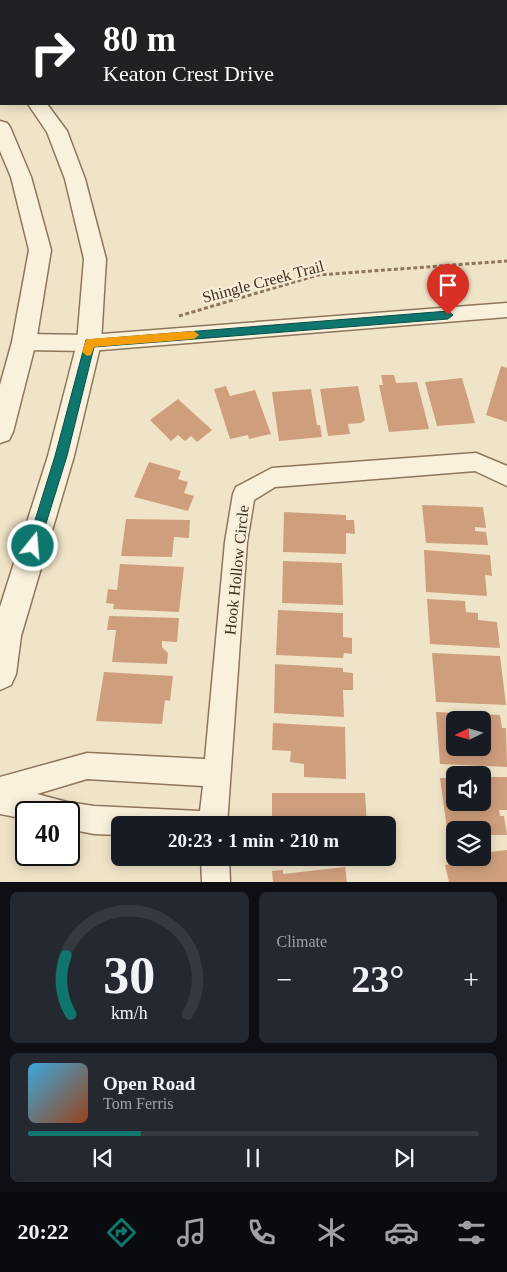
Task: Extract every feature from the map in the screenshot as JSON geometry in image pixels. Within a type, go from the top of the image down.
[{"type":"street","points":[[0,674],[6,636],[61,456],[89,343],[95,259],[75,179],[57,131],[39,105]]},
{"type":"street","points":[[0,127],[20,177],[40,250],[24,342],[0,432]]},
{"type":"street","points":[[24,342],[89,343],[507,310]]},
{"type":"street","name":"Hook Hollow Circle","points":[[214,816],[236,542],[244,494],[272,478],[476,462],[507,476]]},
{"type":"street","points":[[0,791],[87,766],[217,772]]},
{"type":"street","points":[[0,800],[15,803]]},
{"type":"street","points":[[80,817],[111,821]]},
{"type":"street","points":[[215,866],[216,882]]},
{"type":"path","name":"Shingle Creek Trail","points":[[175,317],[318,275],[507,261]]},
{"type":"building","points":[[501,366],[507,368],[507,422],[486,415]]},
{"type":"building","points":[[381,375],[394,375],[396,383],[417,382],[429,429],[389,432],[379,385],[383,385]]},
{"type":"building","points":[[462,378],[475,423],[437,426],[425,382]]},
{"type":"building","points":[[226,386],[230,396],[255,390],[271,434],[249,439],[248,435],[230,439],[214,389]]},
{"type":"building","points":[[358,386],[365,420],[361,423],[348,424],[350,434],[328,436],[320,389]]},
{"type":"building","points":[[311,389],[317,425],[320,425],[322,437],[279,441],[272,392]]},
{"type":"building","points":[[178,399],[212,430],[197,442],[191,436],[185,441],[178,435],[171,441],[150,420]]},
{"type":"building","points":[[149,462],[181,471],[178,479],[188,482],[184,493],[194,496],[188,511],[134,497]]},
{"type":"building","points":[[422,505],[483,507],[486,528],[475,527],[475,531],[486,532],[488,545],[426,543]]},
{"type":"building","points":[[284,512],[346,515],[346,520],[354,520],[355,534],[346,533],[346,554],[283,552]]},
{"type":"building","points":[[126,519],[190,520],[189,538],[174,537],[172,557],[121,556]]},
{"type":"building","points":[[424,550],[490,555],[492,576],[485,575],[487,596],[426,592]]},
{"type":"building","points":[[283,561],[342,563],[343,605],[282,603]]},
{"type":"building","points":[[120,564],[184,567],[179,612],[113,609],[114,604],[106,603],[108,589],[117,590]]},
{"type":"building","points":[[427,599],[465,601],[466,612],[478,613],[478,620],[497,622],[500,648],[430,644]]},
{"type":"building","points":[[278,610],[343,613],[343,637],[352,638],[352,654],[344,653],[343,658],[276,655]]},
{"type":"building","points":[[109,616],[179,618],[177,642],[162,641],[162,647],[168,653],[167,664],[112,662],[116,630],[107,630]]},
{"type":"building","points":[[432,653],[500,656],[506,705],[436,702]]},
{"type":"building","points":[[275,664],[343,668],[343,672],[353,673],[353,690],[343,690],[344,717],[274,713]]},
{"type":"building","points":[[104,672],[173,676],[170,701],[165,700],[162,724],[96,721]]},
{"type":"building","points":[[436,712],[446,712],[446,756],[491,756],[491,715],[500,715],[502,728],[506,728],[507,767],[440,764]]},
{"type":"building","points":[[273,723],[345,727],[346,779],[304,777],[304,764],[290,762],[291,751],[272,750]]},
{"type":"building","points":[[491,777],[507,777],[507,810],[499,810],[500,816],[504,816],[507,835],[491,835],[491,821],[446,822],[440,778],[446,778],[446,811],[491,811]]},
{"type":"building","points":[[272,793],[365,793],[366,816],[272,816]]},
{"type":"building","points":[[507,850],[507,882],[449,882],[445,865],[491,866],[491,852]]},
{"type":"building","points":[[345,867],[347,882],[273,882],[272,871],[283,870],[283,874]]},
{"type":"slow traffic","points":[[87,352],[89,343],[194,335]]},
{"type":"route","points":[[33,546],[61,456],[89,343],[448,315]]}]
